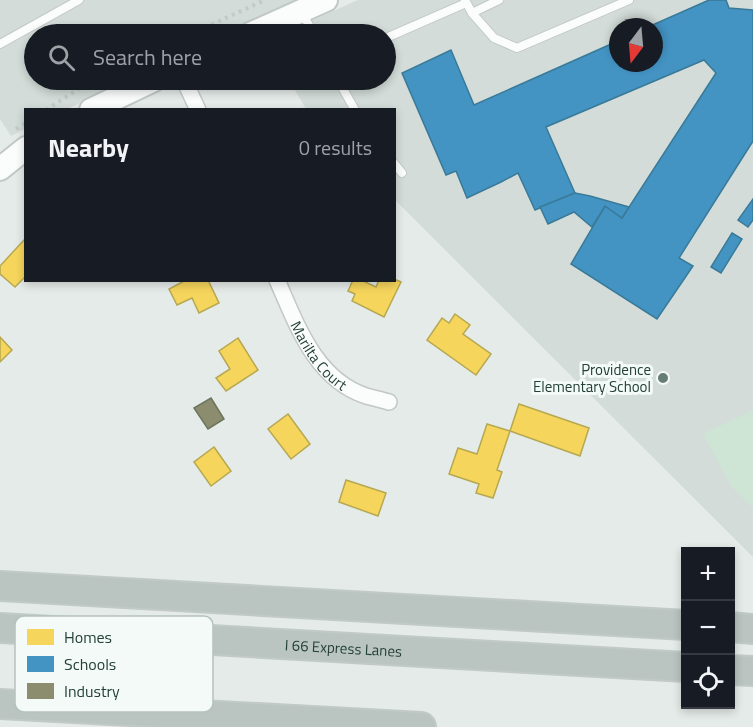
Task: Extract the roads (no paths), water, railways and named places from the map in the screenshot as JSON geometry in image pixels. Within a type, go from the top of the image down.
[{"type":"highway","points":[[0,586],[681,625]]},
{"type":"highway","points":[[735,627],[753,629]]},
{"type":"highway","name":"I 66 Express Lanes","points":[[0,628],[15,629]]},
{"type":"highway","name":"I 66 Express Lanes","points":[[213,640],[681,667]]},
{"type":"highway","points":[[735,670],[753,671]]},
{"type":"highway","points":[[0,705],[15,706]]},
{"type":"highway","points":[[134,712],[421,727]]},
{"type":"main road","points":[[273,24],[326,0]]},
{"type":"main road","points":[[95,108],[132,90]]},
{"type":"main road","points":[[0,170],[24,150]]},
{"type":"street","points":[[189,90],[197,108]]},
{"type":"street","name":"Marilta Court","points":[[278,282],[302,336],[323,367],[339,381],[365,396],[389,402]]},
{"type":"lane","points":[[36,24],[79,0]]},
{"type":"lane","points":[[472,13],[498,0]]},
{"type":"lane","points":[[396,33],[466,1],[472,13],[494,38],[517,48],[629,0]]},
{"type":"lane","points":[[301,12],[308,24]]},
{"type":"lane","points":[[0,44],[24,31]]},
{"type":"lane","points":[[344,90],[355,108]]},
{"type":"lane","points":[[396,166],[402,173]]},
{"type":"place","name":"Providence Elementary School","points":[[663,378]]}]
